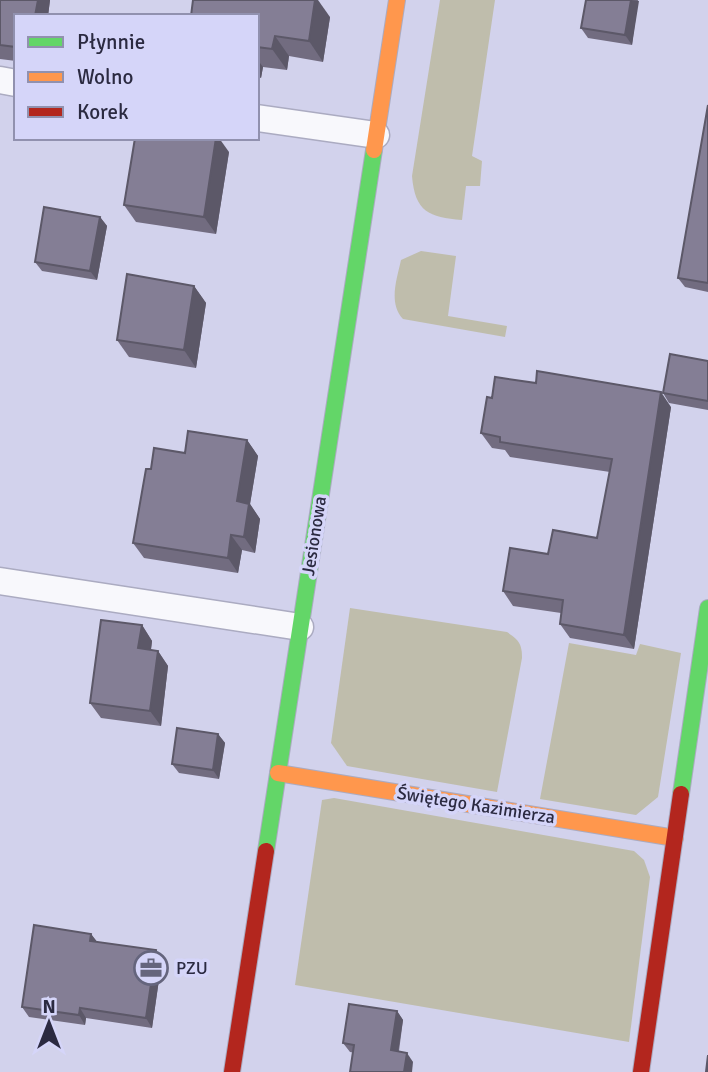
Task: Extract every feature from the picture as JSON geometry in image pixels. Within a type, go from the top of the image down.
[{"type":"street","name":"Jesionowa","points":[[232,1072],[397,0]]},
{"type":"street","points":[[641,1072],[708,608]]},
{"type":"street","name":"Świętego Kazimierza","points":[[278,773],[675,838]]},
{"type":"lane","points":[[259,118],[376,135]]},
{"type":"lane","points":[[0,581],[300,627]]},
{"type":"shaded area","points":[[440,0],[495,0],[472,156],[482,161],[480,186],[466,186],[462,220],[432,214],[420,205],[412,176]]},
{"type":"shaded area","points":[[421,251],[456,256],[448,316],[507,326],[505,337],[403,319],[398,313],[395,298],[401,260]]},
{"type":"shaded area","points":[[350,608],[507,632],[517,640],[522,658],[497,792],[347,766],[331,743]]},
{"type":"shaded area","points":[[569,643],[636,655],[640,644],[681,653],[658,797],[636,815],[540,799]]},
{"type":"shaded area","points":[[334,798],[634,851],[644,860],[650,877],[629,1042],[295,985],[322,800]]},
{"type":"building","points":[[0,0],[38,0],[35,14],[14,14],[14,47],[0,45]]},
{"type":"building","points":[[193,0],[315,0],[309,41],[275,36],[272,49],[259,47],[259,14],[191,14]]},
{"type":"building","points":[[586,0],[631,0],[625,35],[581,28]]},
{"type":"building","points":[[708,105],[708,283],[678,278]]},
{"type":"building","points":[[135,140],[216,140],[204,217],[124,205]]},
{"type":"building","points":[[44,207],[100,217],[90,271],[35,262]]},
{"type":"building","points":[[127,274],[194,286],[184,350],[117,340]]},
{"type":"building","points":[[670,354],[708,361],[708,401],[663,393]]},
{"type":"building","points":[[537,371],[661,392],[624,635],[560,624],[563,600],[503,591],[510,548],[548,554],[553,530],[597,538],[612,459],[500,442],[500,437],[481,433],[487,397],[492,398],[495,377],[536,383]]},
{"type":"building","points":[[188,431],[247,440],[237,501],[249,504],[244,537],[231,535],[228,558],[133,543],[146,469],[151,469],[154,448],[185,453]]},
{"type":"building","points":[[101,620],[142,625],[138,648],[158,651],[150,711],[90,703]]},
{"type":"building","points":[[177,728],[218,734],[213,770],[172,764]]},
{"type":"building","points":[[34,925],[91,934],[90,941],[156,950],[146,1018],[80,1008],[79,1015],[22,1007]]},
{"type":"building","points":[[349,1004],[397,1011],[391,1050],[407,1053],[404,1072],[350,1072],[354,1045],[343,1043]]},
{"type":"traffic: fast","points":[[266,851],[374,150]]},
{"type":"traffic: fast","points":[[681,794],[708,608]]},
{"type":"traffic: slow","points":[[374,150],[397,0]]},
{"type":"traffic: slow","points":[[278,773],[675,838]]},
{"type":"traffic: jam","points":[[641,1072],[681,794]]},
{"type":"traffic: jam","points":[[232,1072],[266,851]]},
{"type":"place","name":"PZU","points":[[151,968]]}]
